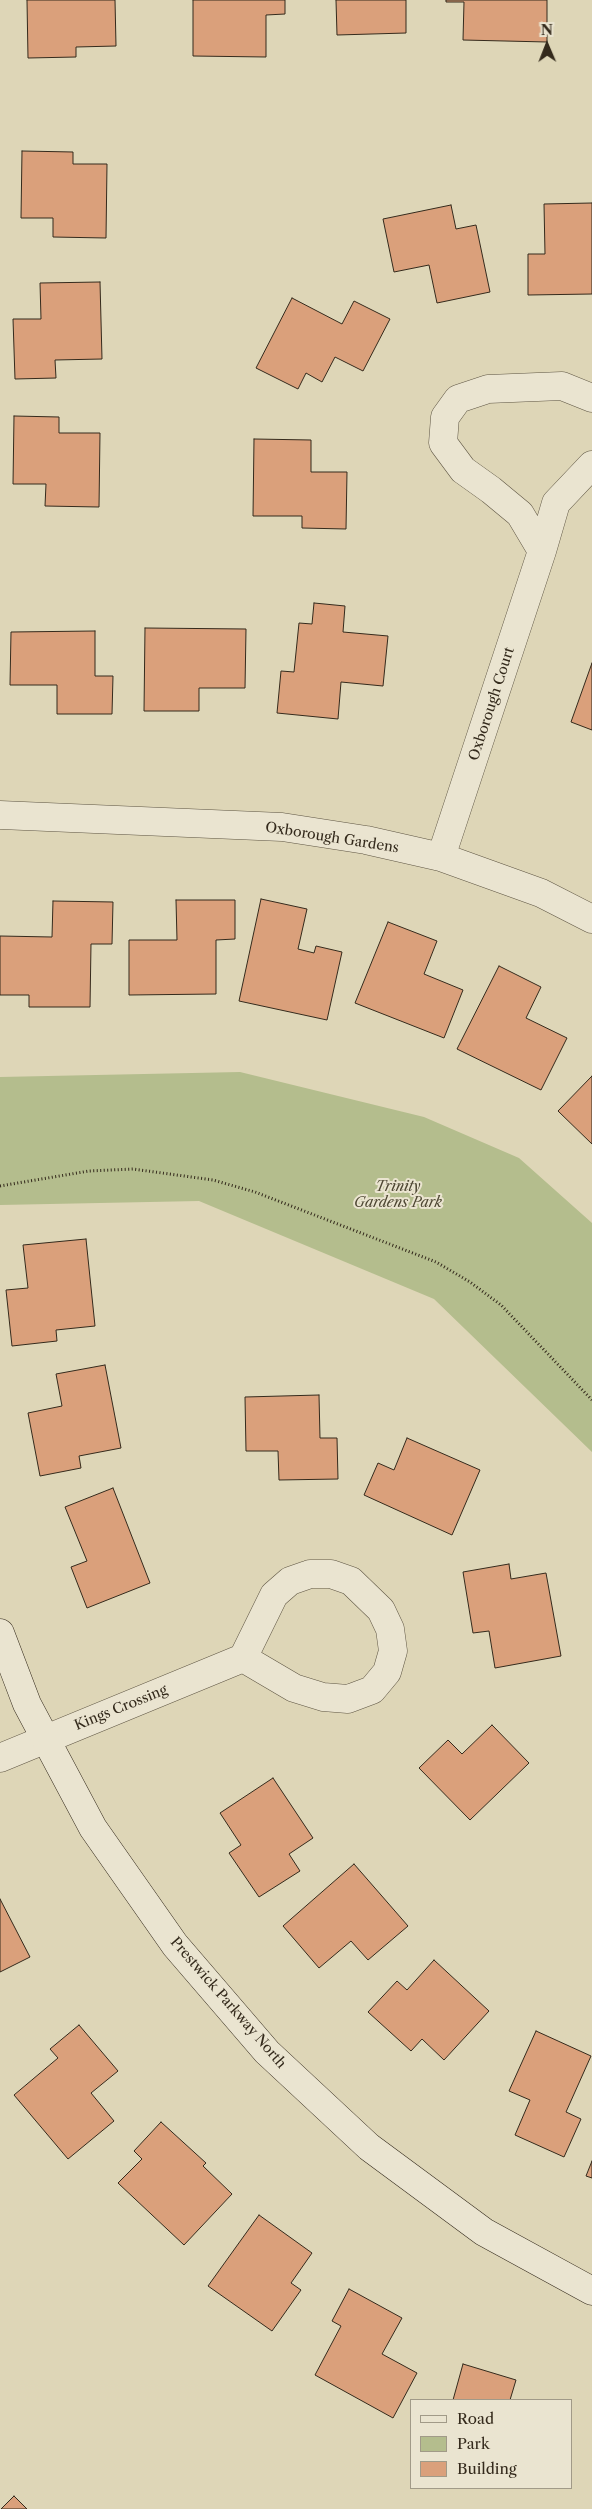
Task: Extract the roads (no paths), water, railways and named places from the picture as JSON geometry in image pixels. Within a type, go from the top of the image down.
[{"type":"street","points":[[542,551],[520,514],[463,470],[448,450],[444,443],[445,417],[458,399],[488,389],[562,386],[592,398]]},
{"type":"street","name":"Oxborough Court","points":[[441,857],[542,551],[556,503],[592,465]]},
{"type":"street","name":"Oxborough Gardens","points":[[0,815],[282,827],[366,840],[441,857],[541,893],[592,918]]},
{"type":"street","points":[[310,1574],[331,1574],[351,1581],[368,1594],[381,1610],[390,1629],[393,1651],[386,1672],[372,1690],[348,1699],[324,1697],[294,1688],[243,1658],[274,1595],[290,1582],[310,1574]]},
{"type":"street","name":"Prestwick Parkway North","points":[[0,1633],[27,1704],[93,1828],[175,1945],[268,2052],[369,2147],[484,2232],[592,2291]]},
{"type":"street","name":"Kings Crossing","points":[[0,1758],[243,1658]]},
{"type":"park label","name":"Trinity Gardens Park","points":[[398,1196]]}]
